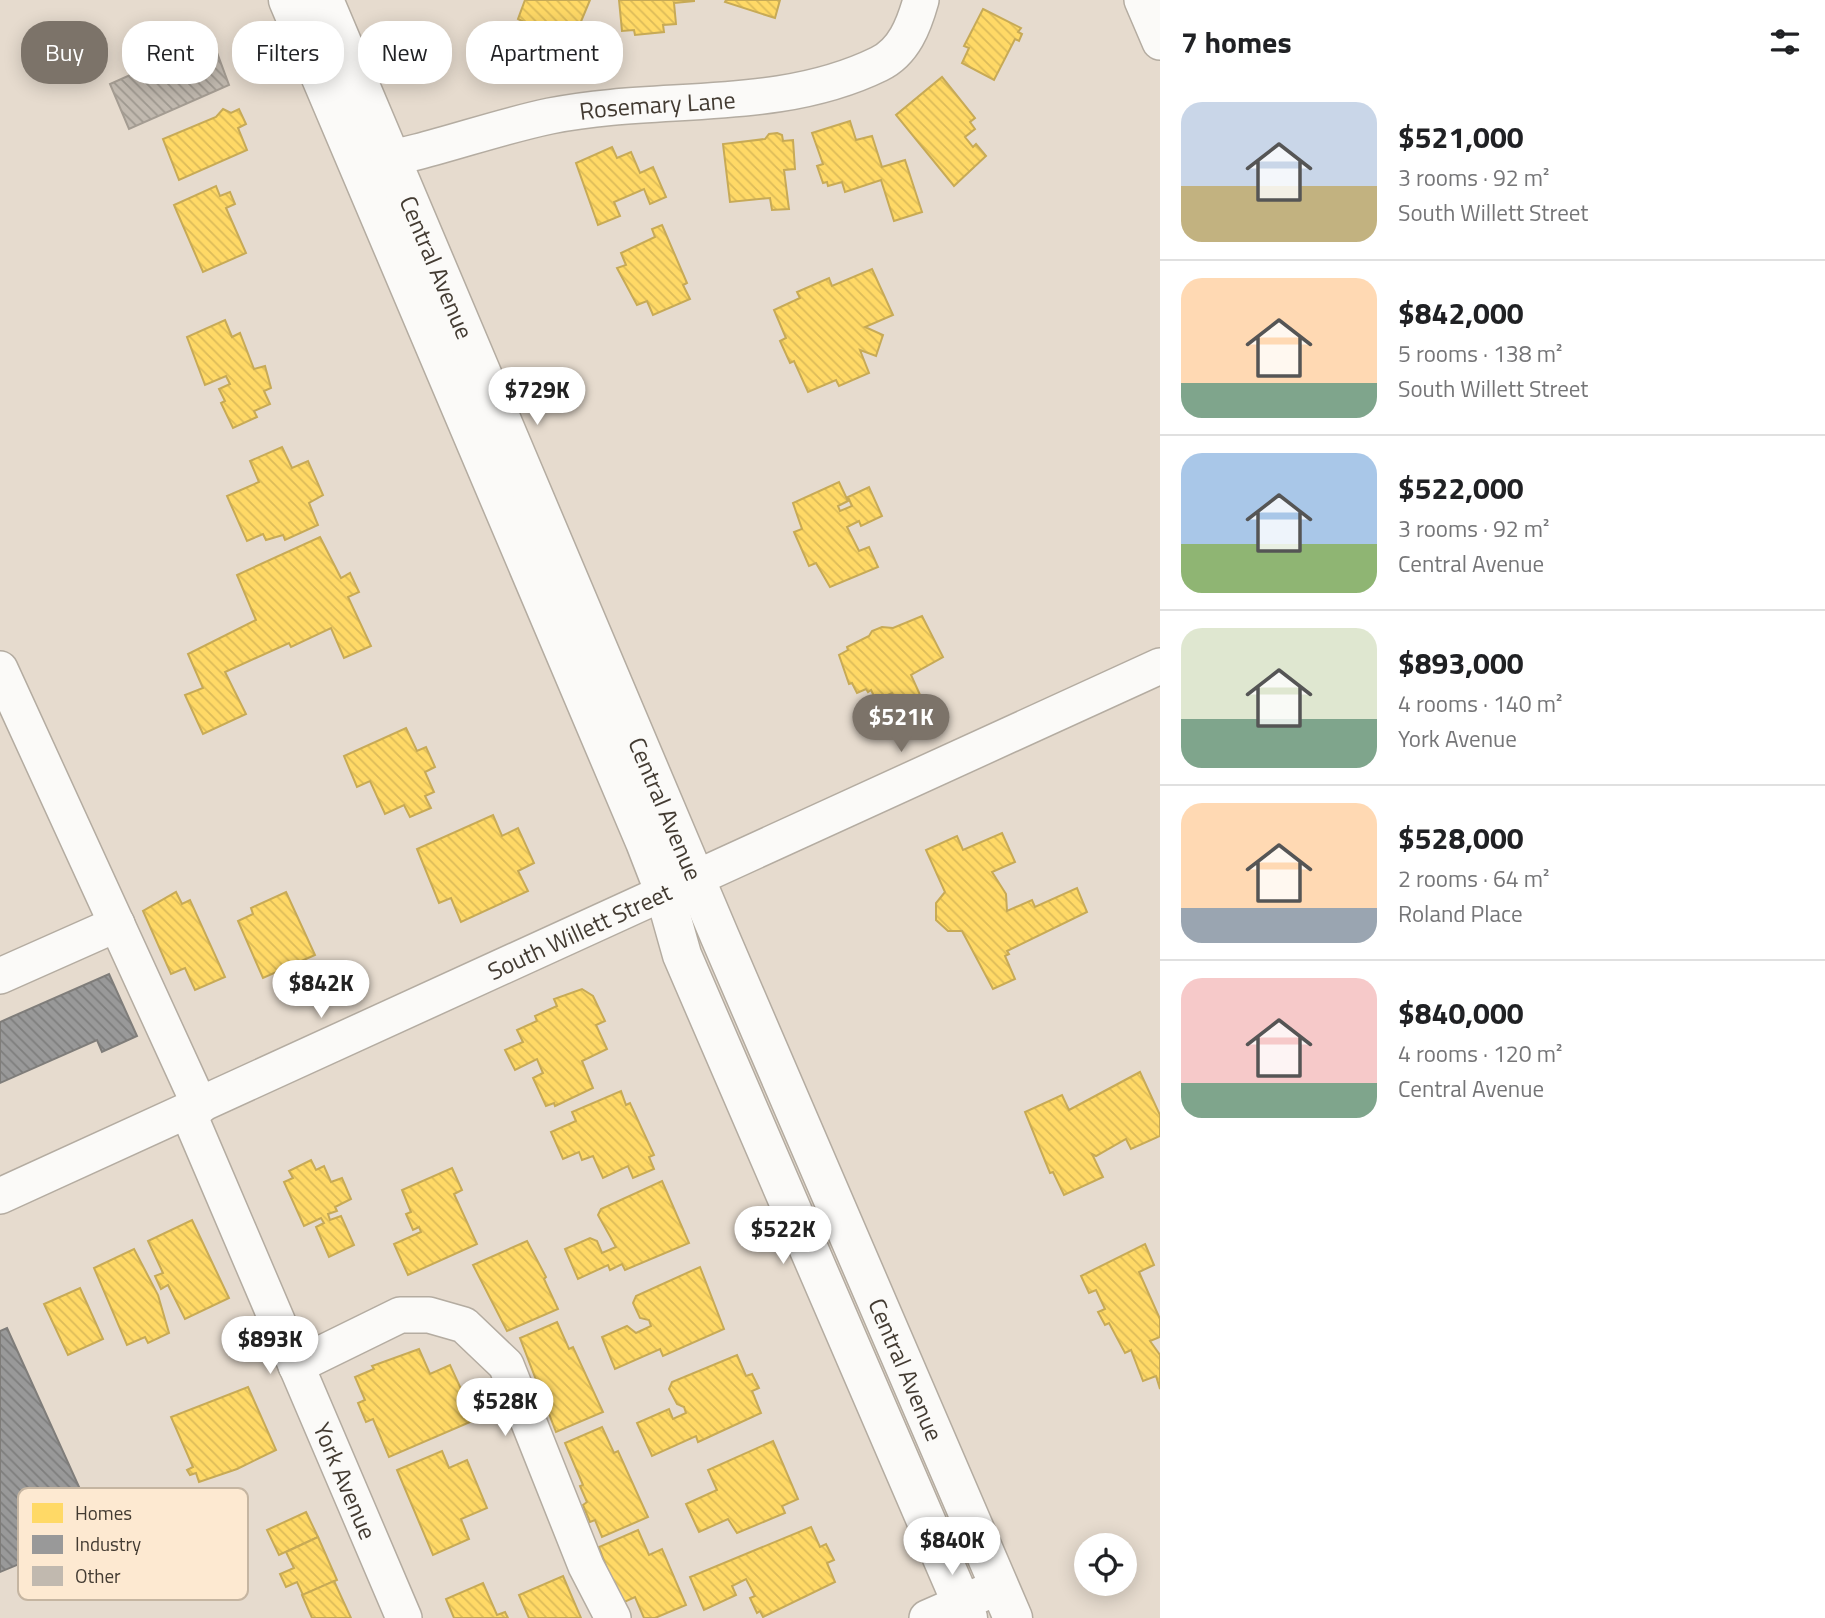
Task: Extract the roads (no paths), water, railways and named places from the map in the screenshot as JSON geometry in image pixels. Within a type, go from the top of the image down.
[{"type":"main road","name":"Central Avenue","points":[[288,0],[375,161]]},
{"type":"main road","name":"Central Avenue","points":[[324,0],[375,161],[680,885],[1007,1602]]},
{"type":"main road","name":"Central Avenue","points":[[680,885],[681,956],[965,1611]]},
{"type":"street","name":"Rosemary Lane","points":[[375,161],[551,116],[655,103],[762,97],[822,85],[881,63],[911,33],[921,0]]},
{"type":"street","points":[[1142,0],[1160,42]]},
{"type":"street","name":"South Willett Street","points":[[0,1196],[1160,666]]},
{"type":"street","name":"York Avenue","points":[[0,669],[117,924],[296,1366],[404,1618]]},
{"type":"street","points":[[0,976],[117,924]]},
{"type":"street","points":[[296,1366],[400,1315],[429,1315],[464,1325],[484,1341],[506,1365],[586,1566],[613,1618]]},
{"type":"street","points":[[927,1618],[1007,1602]]}]
